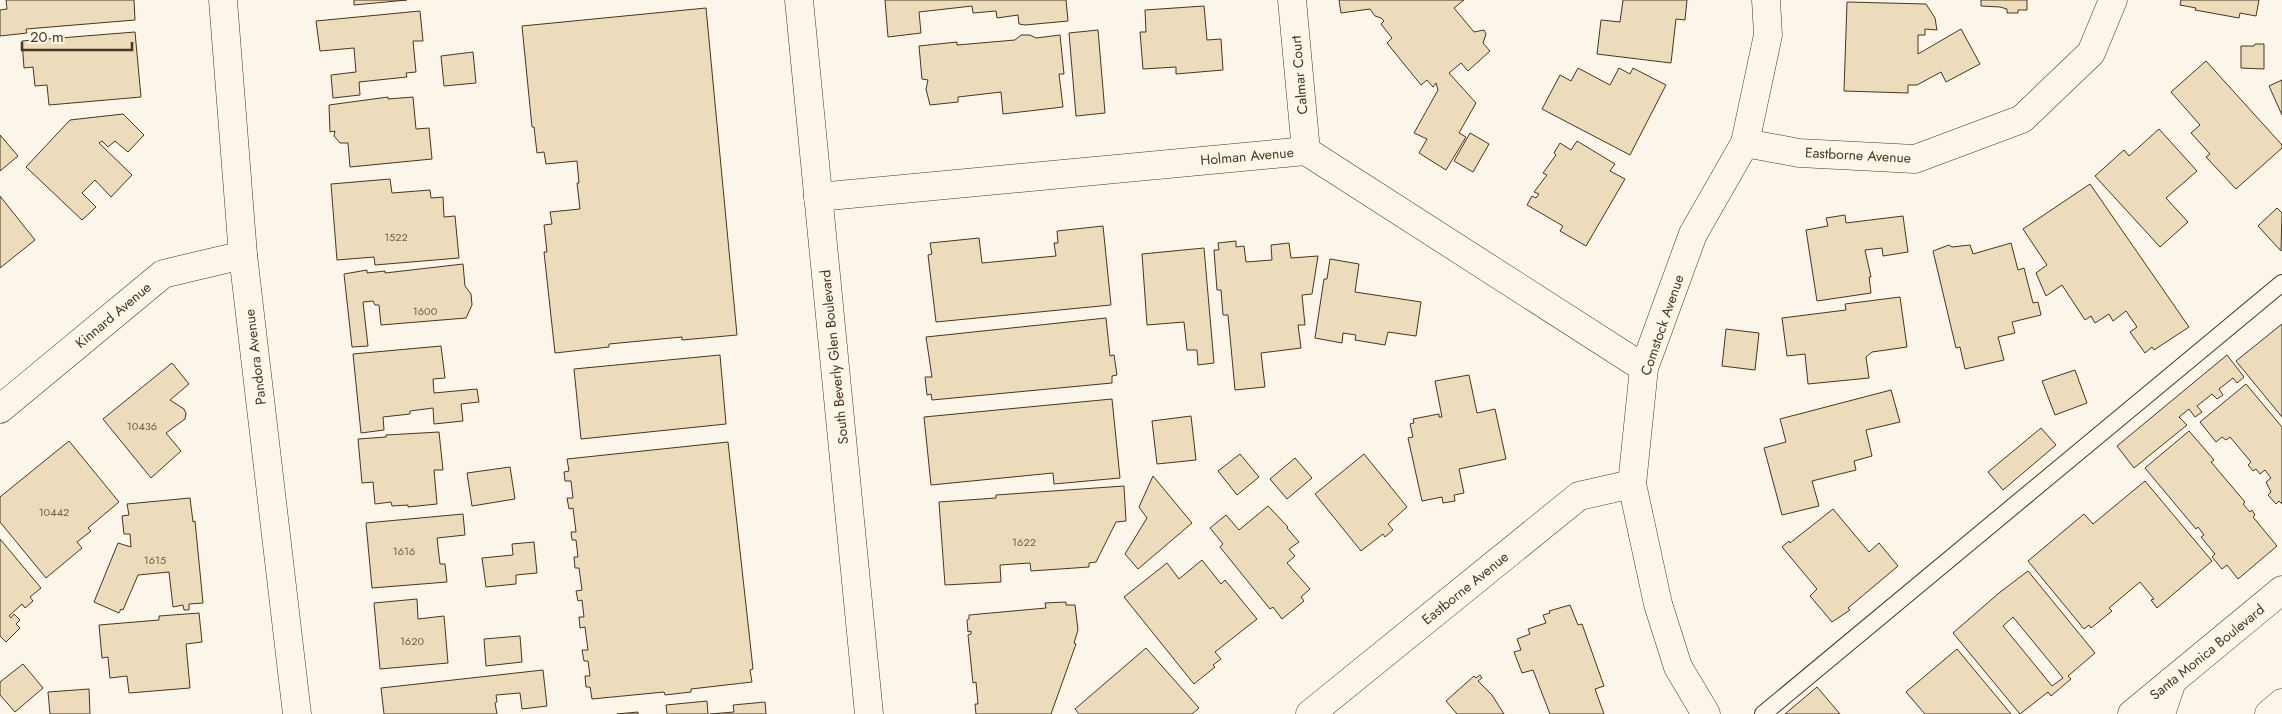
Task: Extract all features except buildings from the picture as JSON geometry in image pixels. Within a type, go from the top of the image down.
[{"type":"street","name":"Pandora Avenue","points":[[223,0],[243,255],[297,714]]},
{"type":"street","name":"South Beverly Glen Boulevard","points":[[799,0],[869,714]]},
{"type":"street","name":"Calmar Court","points":[[1292,0],[1306,151]]},
{"type":"street","name":"Comstock Avenue","points":[[1706,714],[1678,667],[1658,604],[1632,484],[1644,368],[1694,234],[1745,143],[1768,35],[1766,0]]},
{"type":"street","name":"Eastborne Avenue","points":[[1745,143],[1799,153],[1915,159],[2022,119],[2091,53],[2113,0]]},
{"type":"street","name":"Holman Avenue","points":[[818,196],[1306,151],[1644,368]]},
{"type":"street","name":"Kinnard Avenue","points":[[0,409],[164,274],[243,255]]},
{"type":"street","name":"Eastborne Avenue","points":[[1310,714],[1579,496],[1632,484]]},
{"type":"street","name":"Santa Monica Boulevard","points":[[2132,714],[2282,590]]},
{"type":"street","points":[[2161,714],[2172,681]]},
{"type":"street","points":[[2269,714],[2282,703]]},
{"type":"lane","points":[[1763,714],[2282,283]]}]
